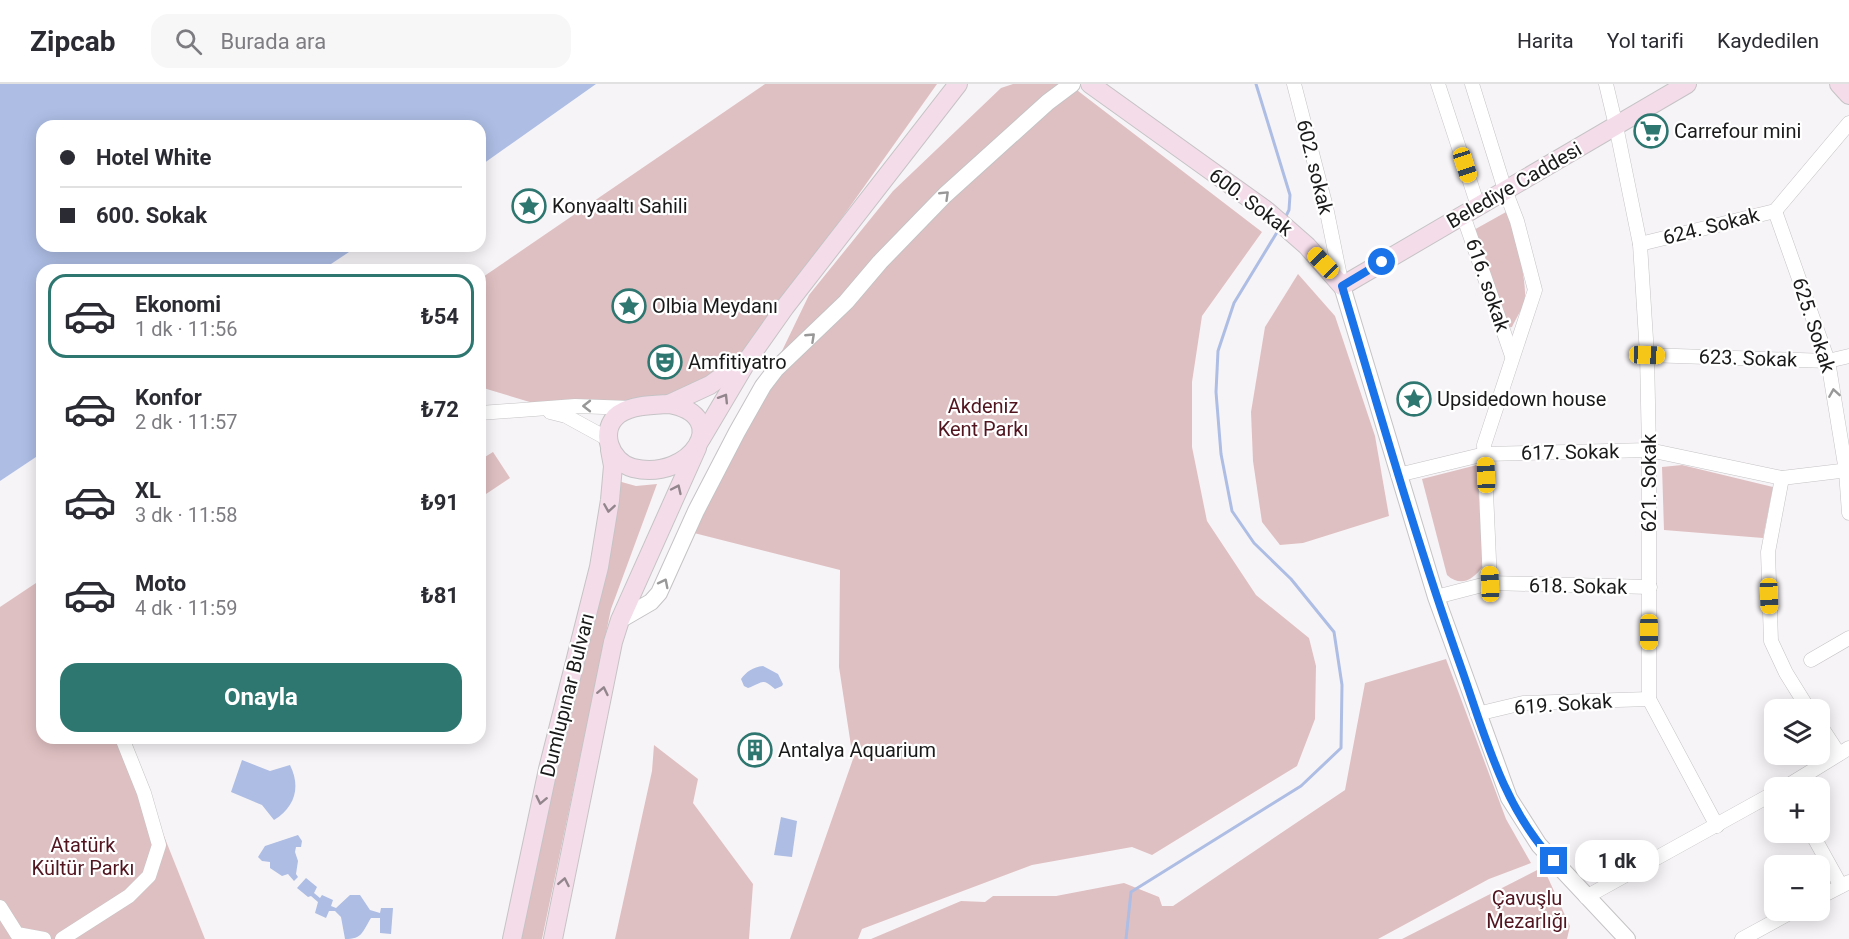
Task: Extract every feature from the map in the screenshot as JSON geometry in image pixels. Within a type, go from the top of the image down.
[{"type":"main road","name":"Dumlupınar Bulvarı","points":[[553,939],[611,653],[620,620],[699,444],[749,358],[785,307],[958,84]]},
{"type":"main road","name":"600. Sokak","points":[[1090,84],[1267,211],[1307,246],[1342,286]]},
{"type":"main road","name":"Belediye Caddesi","points":[[1342,286],[1687,84]]},
{"type":"main road","points":[[1839,84],[1849,95]]},
{"type":"main road","points":[[669,404],[710,385],[749,358]]},
{"type":"main road","points":[[669,404],[681,406],[695,417],[700,428],[699,444],[692,455],[674,465],[649,471],[625,465],[609,445],[608,430],[613,420],[620,413],[634,408],[669,404]]},
{"type":"main road","name":"Dumlupınar Bulvarı","points":[[512,939],[548,769],[599,567],[613,466],[609,445]]},
{"type":"street","points":[[620,620],[651,602],[659,592],[696,511],[727,451],[763,386],[776,369],[846,302],[880,262],[945,195],[1048,102],[1072,84]]},
{"type":"street","name":"602. sokak","points":[[1294,84],[1326,207],[1342,286]]},
{"type":"street","name":"616. sokak","points":[[1438,84],[1470,210],[1512,356]]},
{"type":"street","name":"616. sokak","points":[[1472,84],[1517,221],[1535,290],[1484,445],[1490,584]]},
{"type":"street","name":"621. Sokak","points":[[1605,84],[1641,244],[1649,450],[1649,699],[1717,826]]},
{"type":"street","name":"624. Sokak","points":[[1641,244],[1775,211],[1849,123]]},
{"type":"street","name":"625. Sokak","points":[[1775,211],[1828,361],[1848,471],[1849,513]]},
{"type":"street","name":"600. Sokak","points":[[1342,286],[1436,597],[1509,798],[1539,846],[1627,939]]},
{"type":"street","name":"623. Sokak","points":[[1647,355],[1828,361],[1849,356]]},
{"type":"street","points":[[486,413],[593,405],[634,408]]},
{"type":"street","points":[[539,409],[566,416],[609,445]]},
{"type":"street","name":"617. Sokak","points":[[1398,476],[1485,454],[1649,450],[1782,478],[1848,471]]},
{"type":"street","points":[[1782,478],[1768,552],[1771,641],[1786,674],[1802,699]]},
{"type":"street","name":"618. Sokak","points":[[1436,597],[1490,584],[1650,587]]},
{"type":"street","points":[[1811,660],[1849,638]]},
{"type":"street","name":"619. Sokak","points":[[1477,714],[1523,703],[1649,699]]},
{"type":"street","points":[[1801,777],[1844,751],[1830,736]]},
{"type":"street","points":[[62,939],[129,896],[148,876],[159,844],[144,794],[124,744]]},
{"type":"street","points":[[1586,897],[1764,799]]},
{"type":"street","points":[[1818,843],[1845,884],[1830,892]]},
{"type":"street","points":[[0,907],[18,937],[44,939]]},
{"type":"street","points":[[1742,939],[1775,921]]},
{"type":"green space","points":[[765,84],[937,84],[763,329],[741,355],[684,392],[640,401],[533,403],[486,389],[486,275]]},
{"type":"green space","name":"Akdeniz Kent Parkı","points":[[1013,84],[1069,84],[1262,232],[1202,316],[1192,382],[1192,447],[1207,521],[1256,595],[1309,638],[1316,666],[1315,719],[1297,766],[1152,855],[1132,847],[1032,865],[862,929],[858,939],[790,939],[853,759],[839,667],[840,570],[694,533],[809,295],[893,191],[1001,88]]},
{"type":"green space","points":[[1506,212],[1519,253],[1525,296],[1522,308],[1512,327],[1507,328],[1472,231]]},
{"type":"green space","points":[[1298,274],[1335,316],[1375,436],[1389,516],[1303,543],[1280,545],[1262,522],[1253,461],[1251,412],[1265,327]]},
{"type":"green space","points":[[493,452],[510,478],[486,494],[486,456]]},
{"type":"green space","points":[[1477,465],[1483,566],[1471,578],[1457,581],[1447,575],[1422,479]]},
{"type":"green space","points":[[1682,465],[1773,487],[1763,538],[1664,530],[1662,467]]},
{"type":"green space","points":[[618,481],[636,486],[657,484],[611,609],[542,939],[519,939]]},
{"type":"green space","name":"Atatürk Kültür Parkı","points":[[36,583],[36,744],[127,744],[205,939],[0,939],[0,607]]},
{"type":"green space","points":[[1446,659],[1506,819],[1531,863],[1489,879],[1378,939],[871,939],[961,901],[985,902],[993,896],[1056,896],[1124,883],[1159,897],[1162,906],[1173,906],[1345,790],[1365,683]]},
{"type":"green space","points":[[654,745],[698,779],[693,803],[753,884],[749,939],[615,939],[652,771]]},
{"type":"green space","name":"Çavuşlu Mezarlığı","points":[[1543,867],[1570,926],[1567,939],[1402,939]]},
{"type":"water","points":[[0,84],[596,84],[486,162],[486,120],[36,120],[36,252],[349,252],[331,264],[36,264],[36,457],[0,481]]},
{"type":"water","points":[[763,666],[778,674],[782,686],[775,689],[764,682],[748,688],[744,686],[741,679],[745,674]]},
{"type":"water","points":[[242,760],[270,771],[290,765],[295,781],[294,796],[287,809],[274,820],[262,805],[231,792]]},
{"type":"water","points":[[781,817],[797,821],[792,857],[774,855]]},
{"type":"water","points":[[298,835],[302,841],[301,847],[296,847],[295,852],[298,861],[296,874],[298,877],[294,881],[288,874],[282,876],[270,868],[270,862],[262,861],[258,857],[265,846]]},
{"type":"water","points":[[306,878],[317,887],[314,893],[320,898],[322,895],[333,900],[331,906],[336,908],[350,895],[360,895],[370,910],[380,913],[381,908],[393,908],[391,934],[380,933],[380,918],[371,918],[359,936],[345,939],[341,917],[335,911],[329,911],[326,918],[315,913],[318,902],[297,888]]},
{"type":"waterway","points":[[1256,84],[1290,195],[1289,210],[1285,218]]},
{"type":"waterway","points":[[1126,939],[1131,892],[1301,786],[1341,748],[1342,685],[1334,632],[1291,579],[1254,543],[1232,511],[1221,454],[1216,392],[1218,351],[1234,303],[1279,229]]},
{"type":"place","name":"Carrefour mini","points":[[1651,131]]},
{"type":"place","name":"Konyaaltı Sahili","points":[[529,206]]},
{"type":"place","name":"Olbia Meydanı","points":[[629,306]]},
{"type":"place","name":"Amfitiyatro","points":[[665,362]]},
{"type":"place","name":"Upsidedown house","points":[[1414,399]]},
{"type":"place","name":"Antalya Aquarium","points":[[755,750]]},
{"type":"route","points":[[1382,262],[1342,286],[1436,597],[1477,714],[1509,798],[1539,846],[1554,861]]}]
